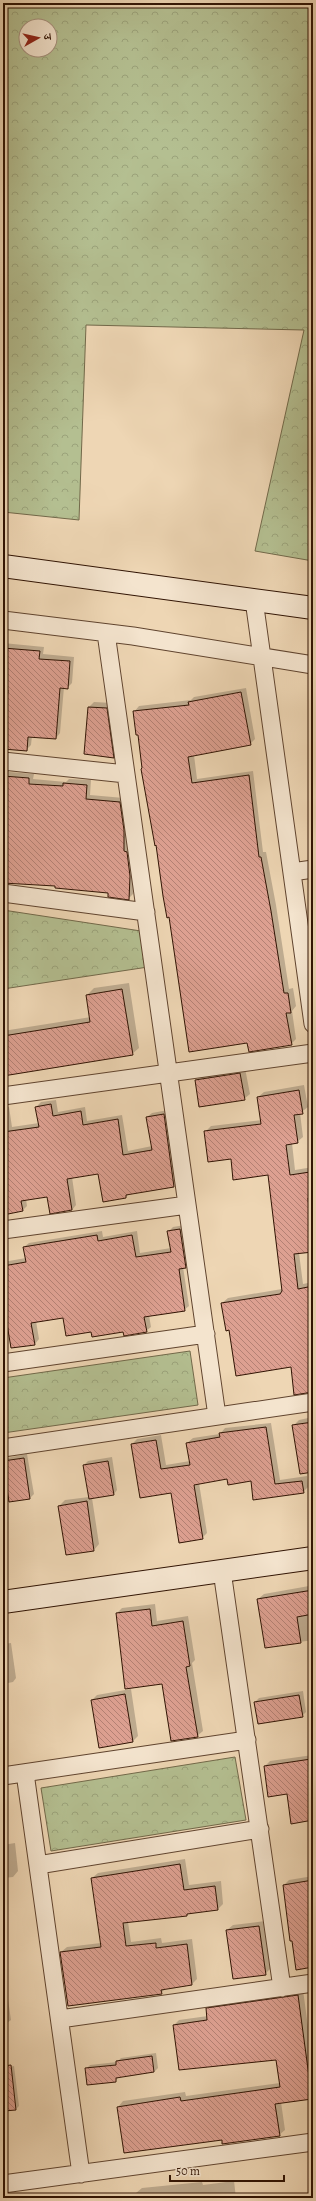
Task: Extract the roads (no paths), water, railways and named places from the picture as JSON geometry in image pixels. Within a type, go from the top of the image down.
[{"type":"street","points":[[3,566],[313,608]]},
{"type":"street","points":[[254,600],[313,1024]]},
{"type":"street","points":[[3,620],[106,633],[313,665]]},
{"type":"street","points":[[106,633],[218,1416]]},
{"type":"street","points":[[3,761],[126,774]]},
{"type":"street","points":[[292,872],[313,869]]},
{"type":"street","points":[[3,893],[146,912]]},
{"type":"street","points":[[3,1096],[313,1052]]},
{"type":"street","points":[[3,1230],[187,1205]]},
{"type":"street","points":[[3,1363],[206,1334]]},
{"type":"street","points":[[3,1448],[313,1402]]},
{"type":"street","points":[[3,1602],[313,1558]]},
{"type":"street","points":[[222,1571],[282,1988]]},
{"type":"street","points":[[3,1776],[247,1740]]},
{"type":"street","points":[[25,1773],[81,2174]]},
{"type":"street","points":[[38,1865],[260,1829]]},
{"type":"street","points":[[60,2019],[313,1983]]},
{"type":"street","points":[[3,2184],[313,2145]]}]
